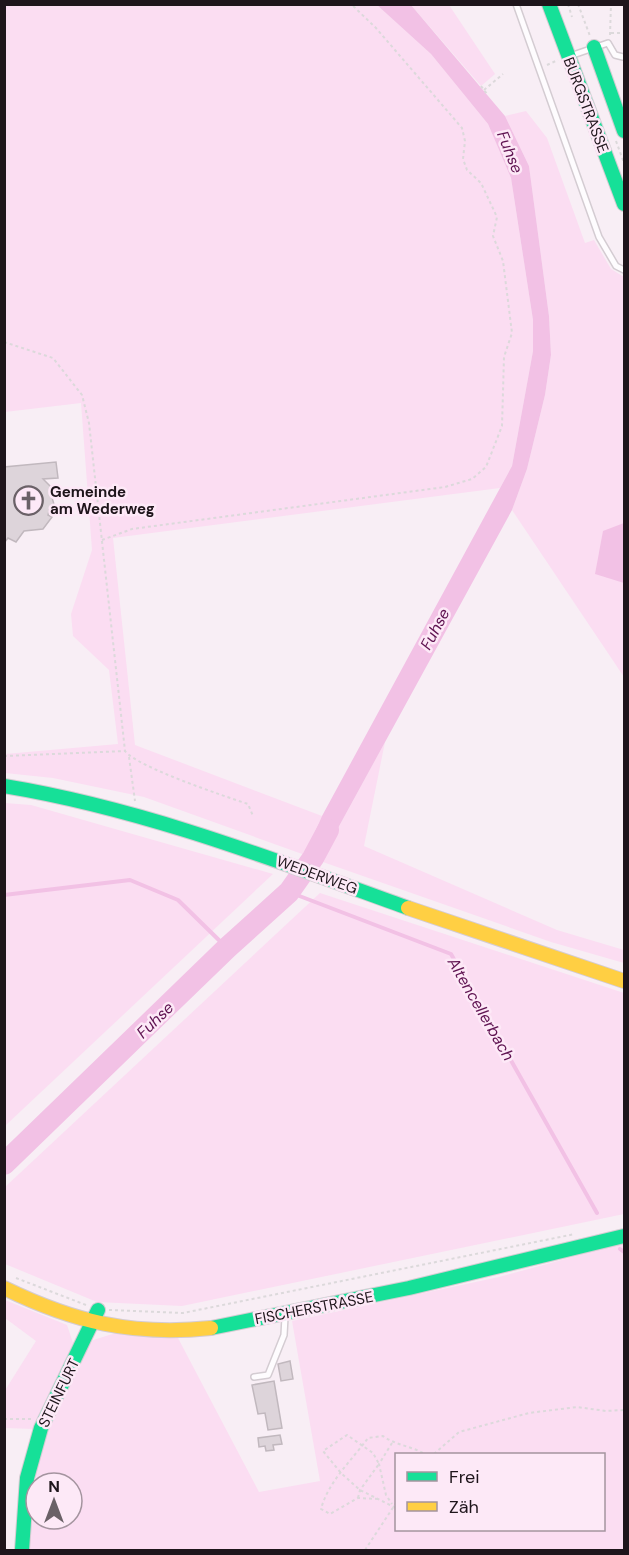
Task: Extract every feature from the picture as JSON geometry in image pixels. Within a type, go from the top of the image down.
[{"type":"street","name":"BURGSTRASSE","points":[[549,4],[624,204]]},
{"type":"street","name":"BURGSTRASSE","points":[[594,47],[624,131]]},
{"type":"street","name":"WEDERWEG","points":[[4,786],[55,793],[136,813],[245,848],[543,957],[624,981]]},
{"type":"street","name":"FISCHERSTRASSE","points":[[6,1282],[44,1308],[93,1325],[178,1332],[285,1315],[499,1269],[624,1236]]},
{"type":"street","name":"STEINFURT","points":[[22,1551],[27,1478],[45,1420],[93,1325],[98,1310]]},
{"type":"lane","points":[[516,4],[599,237],[616,266],[624,270]]},
{"type":"lane","points":[[568,57],[608,43],[615,55],[623,57]]},
{"type":"lane","points":[[254,1377],[268,1375],[284,1335],[285,1315]]},
{"type":"path","points":[[102,540],[132,529],[444,487],[472,479],[486,467],[502,426],[504,357],[512,333],[503,261],[493,236],[497,217],[494,206],[481,183],[466,171],[463,159],[465,141],[462,128],[376,28],[351,4]]},
{"type":"path","points":[[568,4],[572,17]]},
{"type":"path","points":[[578,4],[594,47]]},
{"type":"path","points":[[608,43],[611,33],[611,4]]},
{"type":"path","points":[[611,33],[624,33]]},
{"type":"path","points":[[481,86],[486,92],[503,74]]},
{"type":"path","points":[[4,342],[53,358],[82,394],[89,423],[125,751],[129,757],[136,813]]},
{"type":"path","points":[[4,756],[125,751]]},
{"type":"path","points":[[129,757],[248,804],[253,816]]},
{"type":"path","points":[[6,1282],[98,1310],[183,1313],[585,1232]]},
{"type":"path","points":[[436,1453],[459,1432],[529,1413],[577,1407],[606,1411],[624,1410]]},
{"type":"path","points":[[4,1419],[45,1420]]},
{"type":"path","points":[[395,1505],[386,1495],[379,1464],[373,1453],[363,1445],[347,1435],[323,1451],[341,1473],[360,1490],[395,1506]]},
{"type":"path","points":[[378,1499],[358,1498],[330,1514],[321,1509],[323,1499],[368,1438],[383,1436],[392,1443],[409,1446],[421,1453]]},
{"type":"path","points":[[358,1498],[360,1490],[392,1443]]},
{"type":"path","points":[[365,1551],[395,1507]]},
{"type":"shaded area","points":[[5,5],[377,5],[431,54],[488,124],[511,178],[533,320],[533,351],[512,466],[500,488],[113,538],[135,745],[322,816],[305,855],[144,797],[53,778],[5,773],[5,754],[118,744],[109,670],[73,636],[71,614],[92,550],[81,403],[5,412]]},
{"type":"shaded area","points":[[411,5],[449,5],[495,74],[481,86]]},
{"type":"shaded area","points":[[526,111],[547,138],[585,243],[594,240],[611,269],[624,277],[624,677],[512,510],[527,469],[545,395],[551,355],[549,316],[529,166],[505,116]]},
{"type":"shaded area","points":[[385,742],[364,846],[557,930],[624,950],[624,963],[551,942],[320,861]]},
{"type":"shaded area","points":[[5,803],[31,805],[273,874],[5,1126]]},
{"type":"shaded area","points":[[320,893],[624,993],[624,1214],[182,1306],[97,1302],[5,1264],[5,1187]]},
{"type":"shaded area","points":[[624,1243],[624,1550],[26,1550],[27,1531],[84,1531],[84,1471],[33,1471],[45,1427],[81,1358],[93,1340],[116,1333],[178,1338],[259,1492],[320,1481],[292,1321],[499,1277]]},
{"type":"shaded area","points":[[5,1300],[67,1325],[73,1343],[34,1429],[5,1428],[4,1392],[36,1341],[5,1318]]},
{"type":"water","points":[[377,5],[411,5],[505,116],[529,166],[549,316],[551,355],[545,395],[527,469],[512,510],[320,861],[305,855],[322,816],[512,466],[533,351],[533,320],[511,178],[488,124],[431,54]]},
{"type":"water","points":[[624,523],[624,583],[595,574],[603,531]]},
{"type":"building","name":"Gemeinde am Wederweg","points":[[56,462],[58,478],[43,479],[56,492],[51,494],[55,508],[50,507],[48,515],[52,517],[43,529],[24,531],[16,542],[8,538],[4,543],[4,467]]},
{"type":"building","points":[[290,1361],[293,1379],[281,1381],[278,1364]]},
{"type":"building","points":[[274,1381],[282,1428],[268,1430],[265,1413],[258,1414],[252,1385]]},
{"type":"building","points":[[280,1435],[282,1444],[273,1445],[274,1450],[266,1451],[265,1446],[259,1447],[258,1438]]},
{"type":"waterway","name":"Fuhse","points":[[4,1164],[227,948],[289,892],[313,858],[328,830]]},
{"type":"waterway","points":[[4,895],[130,880],[178,900],[227,948]]},
{"type":"waterway","name":"Altencellerbach","points":[[289,892],[451,954],[597,1213]]},
{"type":"waterway","name":"Altencellerbach","points":[[620,1249],[624,1252]]},
{"type":"traffic: fast","points":[[549,4],[624,204]]},
{"type":"traffic: fast","points":[[594,47],[624,131]]},
{"type":"traffic: fast","points":[[4,786],[56,796],[158,822],[259,854],[408,908]]},
{"type":"traffic: fast","points":[[211,1328],[409,1288],[624,1236]]},
{"type":"traffic: fast","points":[[22,1550],[27,1478],[41,1428],[98,1310]]},
{"type":"traffic: slow","points":[[408,908],[624,981]]},
{"type":"traffic: slow","points":[[4,1288],[55,1310],[104,1324],[155,1330],[211,1328]]},
{"type":"place","name":"Gemeinde am Wederweg","points":[[29,501]]}]
